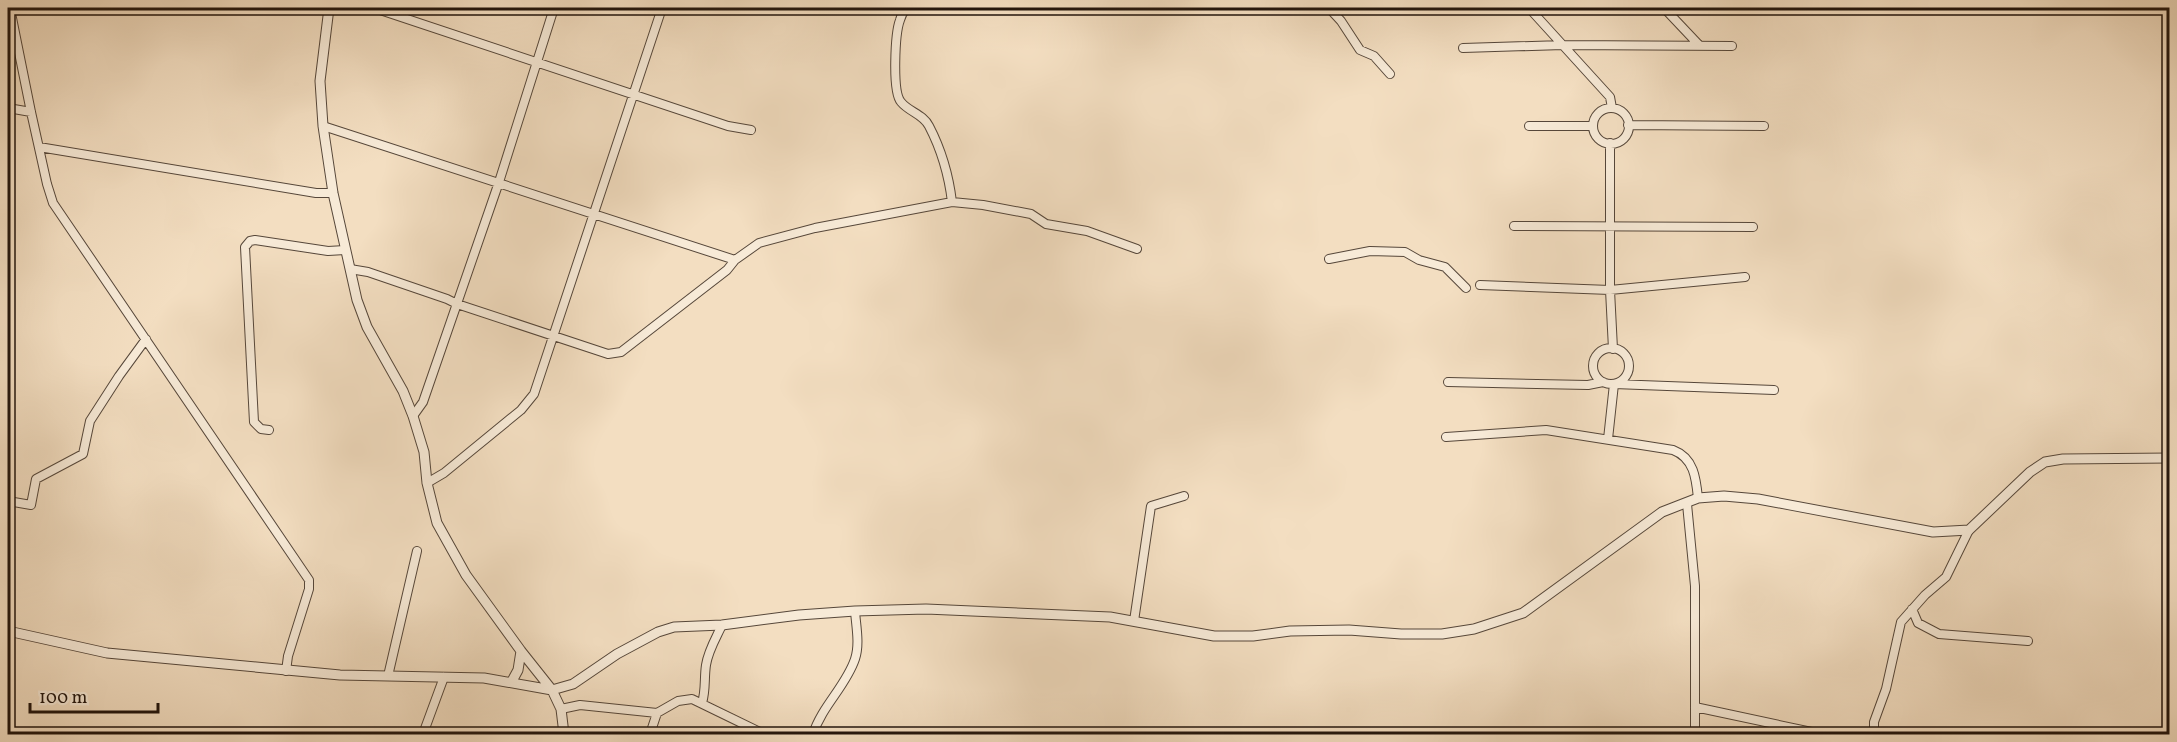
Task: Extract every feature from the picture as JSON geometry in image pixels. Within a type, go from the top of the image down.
[{"type":"street","points":[[10,8],[31,112],[53,203],[309,580],[309,590],[288,656],[286,671]]},
{"type":"street","points":[[329,8],[320,81],[323,126],[333,193],[357,300],[367,327],[403,391],[413,416],[424,452],[427,483],[437,523],[466,575],[552,690],[561,709],[564,735]]},
{"type":"street","points":[[374,8],[728,126],[751,130]]},
{"type":"street","points":[[413,416],[423,402],[457,304],[499,182],[554,8]]},
{"type":"street","points":[[427,483],[444,473],[521,410],[534,394],[662,8]]},
{"type":"street","points":[[907,8],[899,21],[896,50],[898,95],[901,102],[929,124],[949,180],[952,202]]},
{"type":"street","points":[[1329,8],[1341,21],[1360,50],[1374,56],[1389,74]]},
{"type":"street","points":[[1529,8],[1610,97],[1612,108]]},
{"type":"street","points":[[1664,8],[1699,45]]},
{"type":"street","points":[[1463,48],[1563,45],[1732,46]]},
{"type":"street","points":[[8,108],[31,112]]},
{"type":"street","points":[[1612,108],[1622,113],[1628,125],[1624,138],[1610,143],[1597,138],[1592,126],[1596,115],[1612,108]]},
{"type":"street","points":[[1628,125],[1764,126]]},
{"type":"street","points":[[323,126],[735,260]]},
{"type":"street","points":[[1529,126],[1592,126]]},
{"type":"street","points":[[1610,143],[1610,290],[1613,349]]},
{"type":"street","points":[[39,147],[316,193],[333,193]]},
{"type":"street","points":[[350,269],[368,272],[608,354],[621,352],[759,243],[815,228],[952,202],[1031,214],[1046,224],[1087,231],[1137,249]]},
{"type":"street","points":[[1514,226],[1753,226]]},
{"type":"street","points":[[269,430],[261,429],[254,422],[245,247],[250,241],[255,240],[328,251],[345,250]]},
{"type":"street","points":[[1329,259],[1370,251],[1405,252],[1419,260],[1445,267],[1466,288]]},
{"type":"street","points":[[1480,285],[1610,290],[1746,277]]},
{"type":"street","points":[[8,501],[31,505],[36,479],[83,454],[90,421],[146,339]]},
{"type":"street","points":[[1603,382],[1595,373],[1594,361],[1602,351],[1613,349],[1623,353],[1629,363],[1624,378],[1614,384]]},
{"type":"street","points":[[1448,382],[1588,385],[1603,382],[1774,390]]},
{"type":"street","points":[[1608,439],[1614,384]]},
{"type":"street","points":[[1446,437],[1546,430],[1673,450],[1682,453],[1689,461],[1695,474],[1698,498]]},
{"type":"street","points":[[1874,735],[1874,722],[1886,689],[1901,622],[1946,577],[1969,530],[2030,472],[2045,462],[2063,459],[2169,458]]},
{"type":"street","points":[[1134,621],[1152,506],[1184,496]]},
{"type":"street","points":[[8,631],[107,653],[286,671],[484,678],[512,681],[552,690],[573,684],[617,654],[658,632],[675,627],[722,625],[855,611],[926,609],[1110,617],[1214,636],[1349,630],[1442,634],[1474,629],[1523,613],[1662,512],[1698,498],[1724,496],[1758,499],[1933,532],[1969,530]]},
{"type":"street","points":[[1687,504],[1695,586],[1695,735]]},
{"type":"street","points":[[388,676],[417,551]]},
{"type":"street","points":[[1912,609],[1918,623],[1939,634],[2028,641]]},
{"type":"street","points":[[813,735],[825,709],[849,674],[856,657],[855,611]]},
{"type":"street","points":[[702,703],[706,691],[705,666],[709,651],[722,625]]},
{"type":"street","points":[[512,681],[518,670],[521,651]]},
{"type":"street","points":[[423,735],[444,677]]},
{"type":"street","points":[[561,709],[580,705],[657,713],[678,701],[692,699],[764,735]]},
{"type":"street","points":[[1695,707],[1821,735]]},
{"type":"street","points":[[650,735],[657,713]]}]
